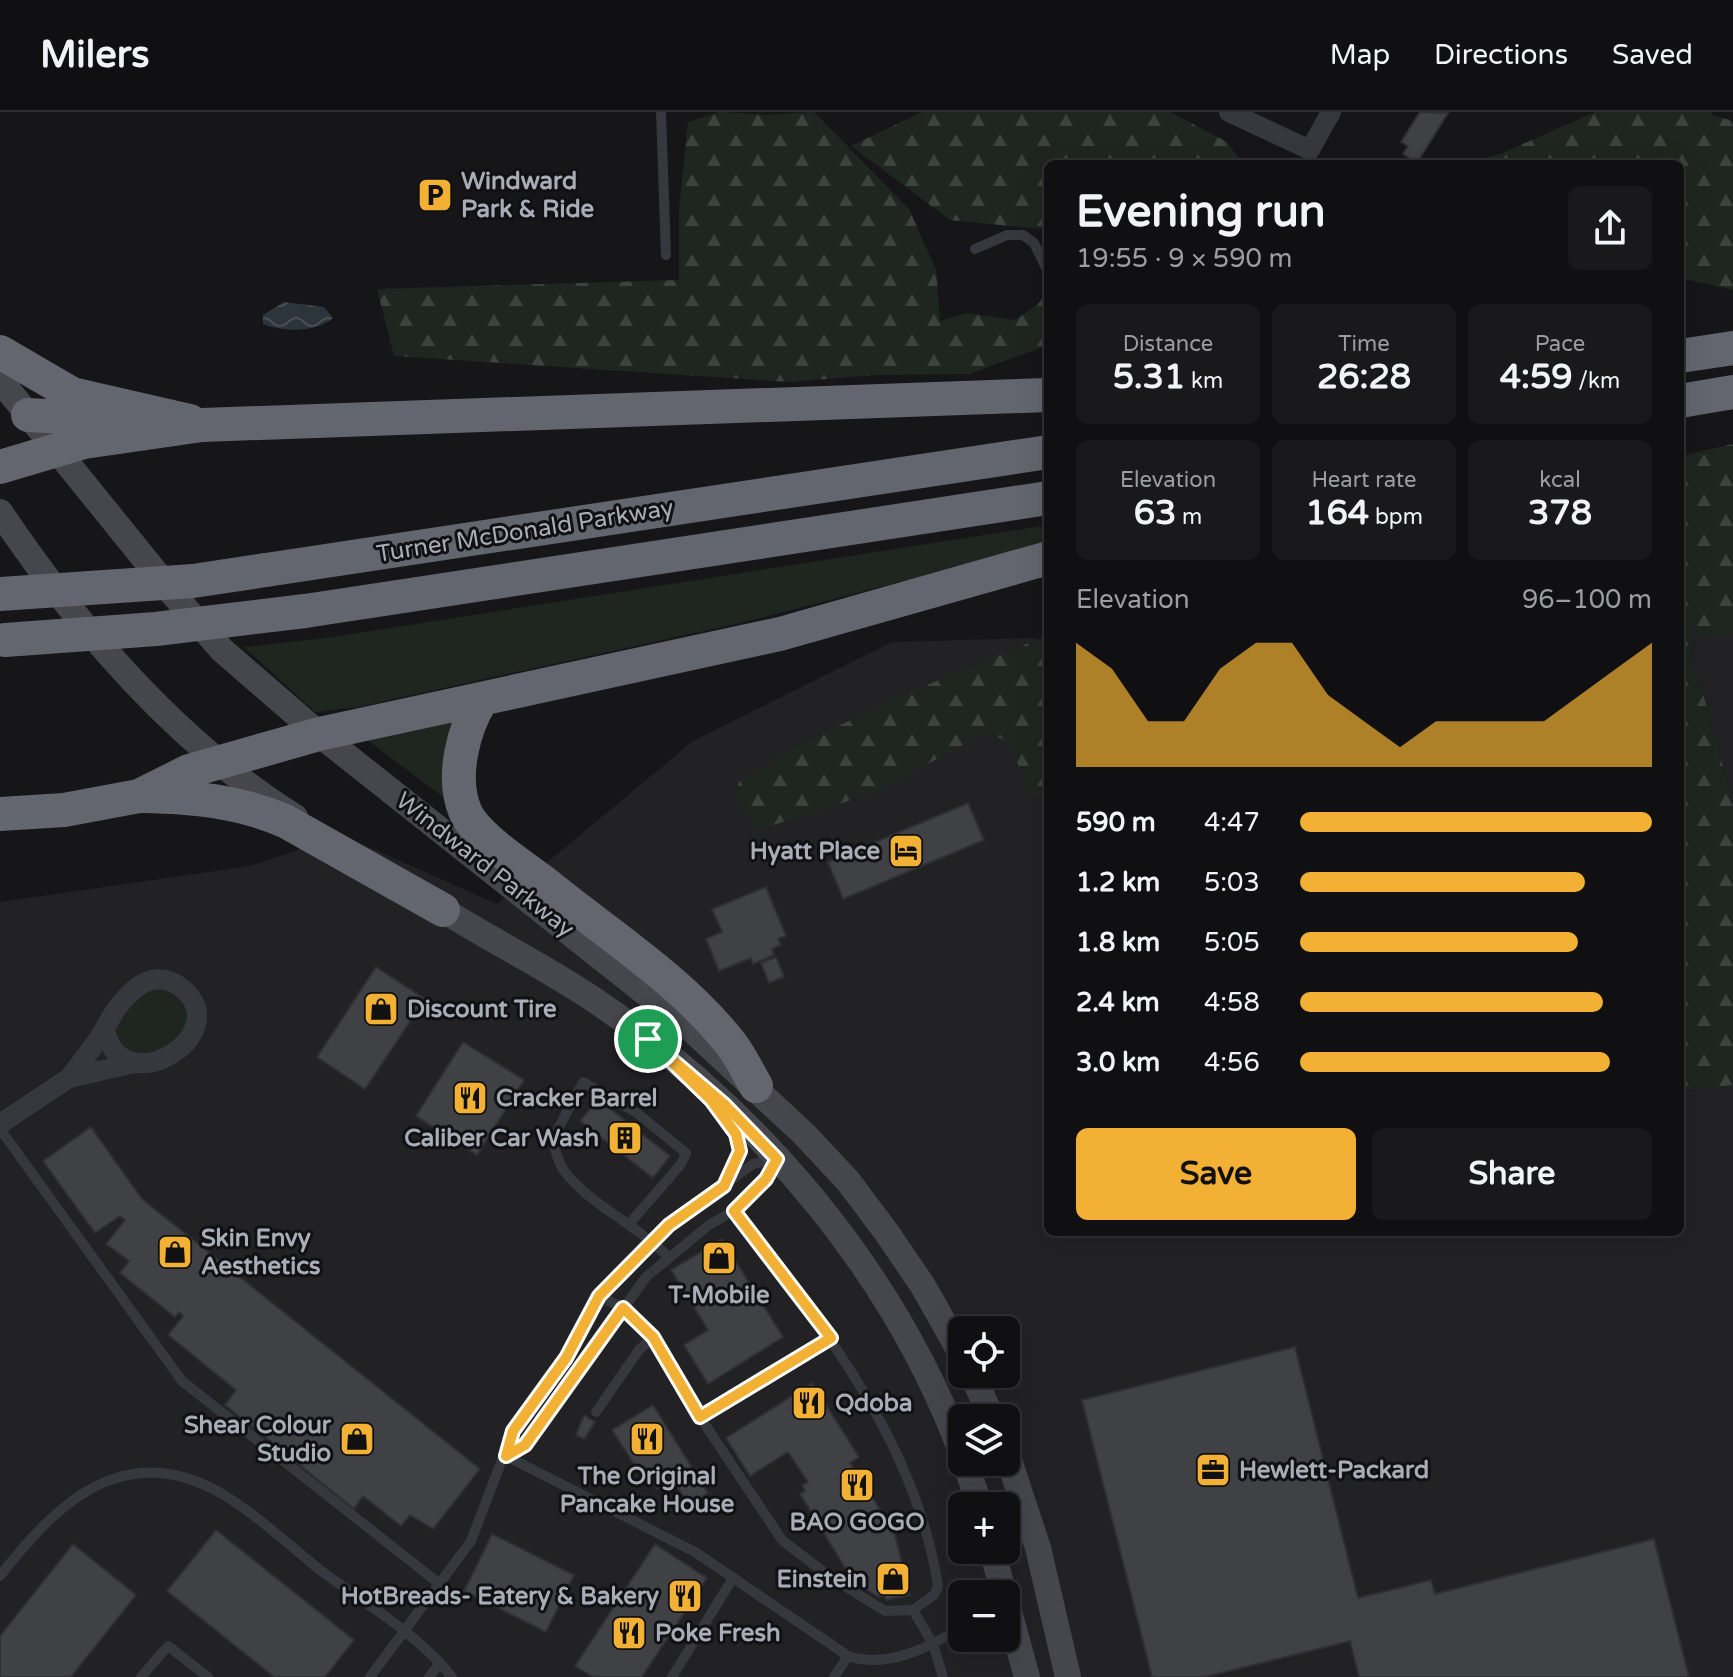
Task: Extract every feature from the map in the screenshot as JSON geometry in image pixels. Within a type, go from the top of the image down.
[{"type":"highway","points":[[1684,355],[1733,348]]},
{"type":"highway","points":[[0,352],[72,394],[202,425]]},
{"type":"highway","points":[[0,467],[57,449],[202,425],[1044,395]]},
{"type":"highway","points":[[28,415],[103,419],[144,433]]},
{"type":"highway","name":"Turner McDonald Parkway","points":[[0,594],[179,582],[1044,453]]},
{"type":"highway","name":"Turner McDonald Parkway","points":[[2,640],[156,629],[305,611],[1044,499]]},
{"type":"highway","points":[[139,796],[189,771],[319,734],[780,634],[1044,559]]},
{"type":"highway","points":[[482,699],[474,713],[462,754],[460,782],[465,813],[500,848],[682,994],[731,1044],[756,1086]]},
{"type":"highway","points":[[0,814],[64,810],[139,796],[215,799],[259,810],[285,821],[443,910]]},
{"type":"main road","name":"Windward Parkway","points":[[0,380],[222,650],[319,734],[679,1019],[756,1086],[804,1134],[848,1181],[887,1233],[948,1330]]},
{"type":"main road","name":"Windward Parkway","points":[[0,512],[23,546],[122,670],[221,761],[289,813],[443,910],[559,978],[648,1039],[724,1104],[777,1159],[866,1268],[936,1392],[948,1421]]},
{"type":"main road","points":[[777,1159],[804,1134]]},
{"type":"main road","points":[[1014,1476],[1038,1548],[1068,1677]]},
{"type":"main road","points":[[1020,1648],[1027,1677]]},
{"type":"street","points":[[1229,112],[1306,157],[1331,112]]},
{"type":"street","points":[[0,1126],[69,1078],[105,1029],[125,995],[148,981],[174,984],[193,1000],[196,1021],[192,1036],[183,1046],[159,1060],[69,1078]]},
{"type":"street","points":[[105,1029],[116,1054],[134,1063]]},
{"type":"lane","points":[[661,112],[666,255]]},
{"type":"lane","points":[[975,249],[1007,235],[1023,235],[1034,243],[1044,264]]},
{"type":"lane","points":[[648,1039],[711,1100],[736,1134],[740,1151],[724,1186]]},
{"type":"lane","points":[[630,1223],[681,1164],[686,1153],[637,1113],[583,1082],[552,1140],[563,1168],[581,1188],[652,1240],[668,1257]]},
{"type":"lane","points":[[0,1126],[182,1381],[441,1585]]},
{"type":"lane","points":[[370,1677],[406,1633],[471,1541],[513,1431],[566,1358],[599,1296],[652,1240],[753,1164],[777,1159]]},
{"type":"lane","points":[[506,1456],[525,1445],[646,1277],[709,1225],[734,1211],[766,1179],[777,1159]]},
{"type":"lane","points":[[599,1296],[623,1308],[653,1337],[700,1417],[782,1540],[830,1577],[885,1611],[913,1610],[934,1595],[938,1587],[936,1571],[911,1492],[888,1440],[831,1338],[734,1211]]},
{"type":"lane","points":[[596,1412],[639,1350],[653,1337]]},
{"type":"lane","points":[[700,1417],[831,1338]]},
{"type":"lane","points":[[506,1456],[695,1552],[848,1656],[874,1661],[933,1644],[948,1636]]},
{"type":"lane","points":[[0,1576],[36,1529],[78,1494],[115,1478],[139,1473],[179,1475],[224,1496],[406,1633],[452,1677]]},
{"type":"lane","points":[[672,1677],[733,1578]]},
{"type":"lane","points":[[913,1610],[933,1644],[943,1677]]},
{"type":"lane","points":[[141,1677],[168,1646],[208,1677]]},
{"type":"lane","points":[[834,1677],[848,1656]]},
{"type":"lane","points":[[429,1677],[440,1663]]},
{"type":"shaded area","points":[[1733,478],[1733,803],[1688,639]]},
{"type":"shaded area","points":[[1036,638],[1044,673],[1044,1236],[1684,1236],[1684,1091],[1733,1085],[1733,1677],[0,1677],[0,902],[250,866],[342,835],[497,904],[693,741],[892,642]]},
{"type":"green space","points":[[720,112],[768,115],[814,112],[909,209],[936,270],[940,321],[967,313],[1015,320],[1044,296],[1044,346],[969,374],[874,375],[790,382],[394,356],[377,289],[679,280],[679,209],[688,122]]},
{"type":"green space","points":[[922,112],[1170,112],[1227,142],[1240,160],[1044,160],[1044,233],[1042,229],[950,220],[851,146]]},
{"type":"green space","points":[[1595,112],[1711,112],[1733,121],[1733,290],[1684,279],[1684,160],[1478,160],[1500,154]]},
{"type":"green space","points":[[1733,444],[1733,634],[1688,639],[1733,803],[1733,1085],[1684,1091],[1684,455]]},
{"type":"green space","points":[[1044,526],[1044,545],[745,622],[358,707],[315,712],[244,647],[333,637]]},
{"type":"green space","points":[[1044,637],[1044,801],[1030,793],[1008,741],[985,733],[876,792],[758,830],[735,796],[739,782],[799,745],[905,694]]},
{"type":"green space","points":[[459,715],[446,799],[363,737]]},
{"type":"green space","points":[[163,988],[181,999],[189,1016],[176,1044],[149,1055],[125,1053],[114,1028],[143,991]]},
{"type":"water","points":[[284,302],[324,307],[333,318],[318,326],[299,330],[263,324],[263,315]]},
{"type":"building","points":[[1420,112],[1448,113],[1419,160],[1403,154],[1408,146],[1401,142]]},
{"type":"building","name":"Hyatt Place","points":[[968,803],[984,840],[843,899],[828,862]]},
{"type":"building","points":[[766,887],[786,936],[778,939],[781,945],[772,949],[774,955],[753,964],[751,958],[719,971],[706,939],[722,932],[712,909]]},
{"type":"building","points":[[776,957],[784,977],[769,983],[761,963]]},
{"type":"building","points":[[376,967],[425,999],[365,1089],[317,1057]]},
{"type":"building","name":"Cracker Barrel","points":[[463,1042],[524,1080],[477,1155],[416,1116]]},
{"type":"building","name":"Caliber Car Wash","points":[[598,1099],[670,1156],[653,1178],[580,1121]]},
{"type":"building","points":[[91,1127],[142,1199],[480,1469],[433,1529],[410,1515],[401,1526],[363,1496],[354,1509],[225,1405],[236,1390],[168,1335],[183,1316],[179,1312],[175,1317],[120,1273],[129,1261],[106,1244],[125,1220],[120,1216],[95,1233],[43,1161]]},
{"type":"building","points":[[722,1239],[783,1337],[708,1384],[684,1345],[708,1330],[671,1270]]},
{"type":"building","name":"Hewlett-Packard","points":[[1295,1347],[1358,1598],[1431,1580],[1435,1594],[1654,1539],[1689,1677],[1359,1677],[1350,1641],[1205,1677],[1152,1677],[1082,1400]]},
{"type":"building","points":[[812,1383],[859,1457],[850,1463],[894,1531],[910,1595],[886,1600],[884,1595],[878,1597],[852,1579],[800,1494],[805,1491],[802,1485],[808,1482],[788,1452],[750,1476],[726,1438]]},
{"type":"building","points":[[653,1405],[708,1493],[689,1505],[672,1479],[657,1489],[648,1474],[643,1478],[612,1430]]},
{"type":"building","points":[[584,1415],[595,1422],[584,1439],[576,1435]]},
{"type":"building","points":[[216,1530],[354,1640],[325,1677],[274,1677],[167,1591]]},
{"type":"building","points":[[492,1534],[574,1575],[546,1632],[464,1591]]},
{"type":"building","points":[[73,1544],[136,1595],[71,1677],[0,1677],[0,1636]]},
{"type":"building","points":[[655,1544],[707,1578],[642,1677],[593,1677],[575,1666]]},
{"type":"place","name":"Windward Park & Ride","points":[[435,195]]},
{"type":"place","name":"Hyatt Place","points":[[906,851]]},
{"type":"place","name":"Discount Tire","points":[[381,1009]]},
{"type":"place","name":"Cracker Barrel","points":[[470,1098]]},
{"type":"place","name":"Caliber Car Wash","points":[[625,1138]]},
{"type":"place","name":"Skin Envy Aesthetics","points":[[175,1252]]},
{"type":"place","name":"T-Mobile","points":[[719,1258]]},
{"type":"place","name":"Qdoba","points":[[809,1403]]},
{"type":"place","name":"Shear Colour Studio","points":[[357,1439]]},
{"type":"place","name":"The Original Pancake House","points":[[647,1439]]},
{"type":"place","name":"Hewlett-Packard","points":[[1213,1470]]},
{"type":"place","name":"BAO GOGO","points":[[857,1485]]},
{"type":"place","name":"Einstein","points":[[893,1579]]},
{"type":"place","name":"HotBreads- Eatery & Bakery","points":[[685,1596]]},
{"type":"place","name":"Poke Fresh","points":[[629,1633]]},
{"type":"route","points":[[648,1039],[724,1104],[777,1159],[766,1179],[734,1211],[831,1338],[700,1417],[653,1337],[623,1308],[525,1445],[506,1456],[513,1431],[566,1358],[599,1296],[632,1259],[669,1225],[724,1186],[740,1151],[736,1134],[711,1100],[648,1039]]}]
